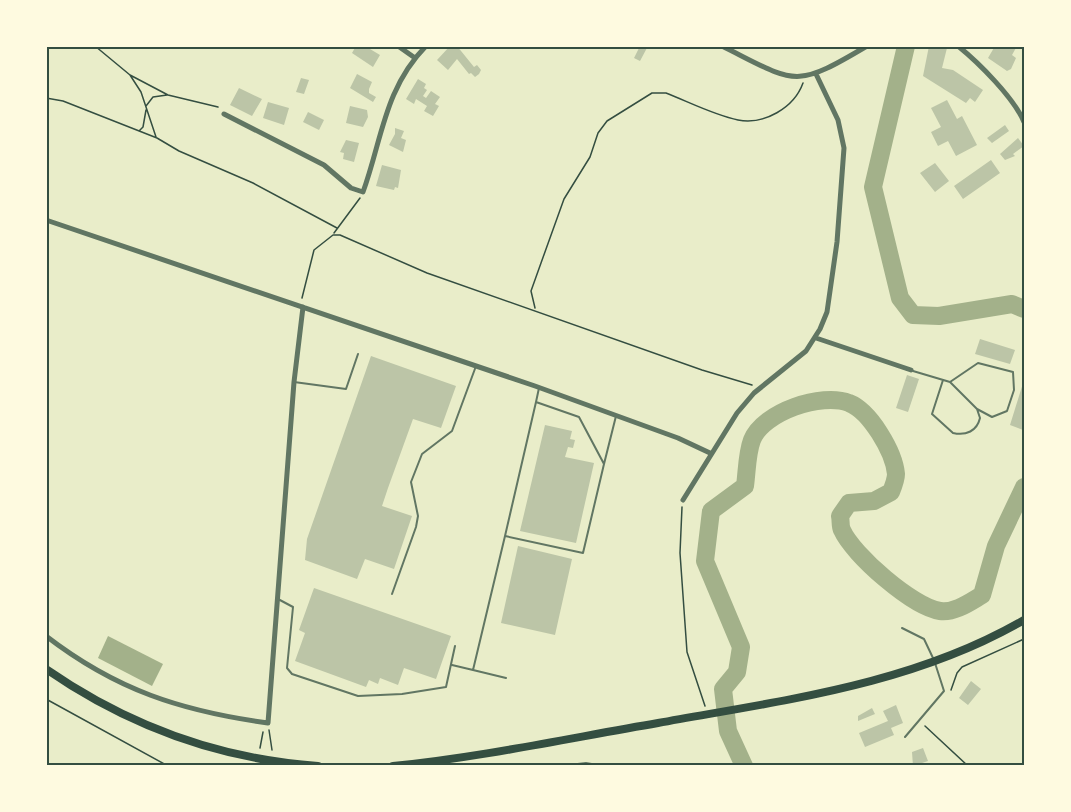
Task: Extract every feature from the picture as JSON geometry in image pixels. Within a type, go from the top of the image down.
[{"type":"main road","points":[[393,765],[485,753],[856,686],[935,663],[990,639],[1024,620]]},
{"type":"main road","points":[[46,669],[110,708],[183,739],[242,756],[318,765]]},
{"type":"street","points":[[398,46],[415,58]]},
{"type":"street","points":[[224,114],[324,165],[351,188],[363,192],[384,115],[415,58],[426,46]]},
{"type":"street","points":[[722,46],[782,76],[803,78],[816,74],[867,46]]},
{"type":"street","points":[[958,46],[989,77],[1019,112],[1024,122]]},
{"type":"street","points":[[683,500],[710,453],[737,413],[761,387],[801,355],[816,338],[827,312],[832,286],[844,148],[838,120],[816,74]]},
{"type":"street","points":[[46,220],[539,388],[710,453]]},
{"type":"street","points":[[46,636],[99,672],[152,697],[212,715],[268,723],[294,382],[303,307]]},
{"type":"street","points":[[816,338],[910,370]]},
{"type":"lane","points":[[294,382],[346,389],[358,354]]},
{"type":"lane","points":[[910,370],[950,382],[976,409],[992,417],[1007,411],[1014,390],[1013,372],[978,363],[950,382]]},
{"type":"lane","points":[[392,594],[418,516],[411,482],[422,454],[452,431],[476,366]]},
{"type":"lane","points":[[944,380],[932,414],[948,430],[960,434],[975,429],[980,418],[976,409]]},
{"type":"lane","points":[[473,670],[539,388]]},
{"type":"lane","points":[[536,402],[579,417],[604,464]]},
{"type":"lane","points":[[505,536],[583,553],[616,416]]},
{"type":"lane","points":[[278,599],[293,607],[285,663],[292,674],[358,696],[402,694],[446,687],[455,646]]},
{"type":"lane","points":[[902,628],[924,639],[944,691],[905,737]]},
{"type":"lane","points":[[451,664],[506,678]]},
{"type":"path","points":[[95,46],[129,75],[138,87],[157,138]]},
{"type":"path","points":[[129,75],[168,95],[217,106],[224,114]]},
{"type":"path","points":[[535,309],[531,291],[564,199],[590,157],[597,133],[607,121],[652,93],[666,93],[737,120],[756,120],[788,106],[800,92],[803,78]]},
{"type":"path","points":[[138,131],[145,120],[146,107],[153,97],[168,95]]},
{"type":"path","points":[[46,98],[63,101],[157,138],[179,151],[253,183],[337,228]]},
{"type":"path","points":[[303,307],[302,292],[310,258],[319,244],[333,234],[363,192]]},
{"type":"path","points":[[333,234],[348,237],[427,273],[535,309],[702,370],[761,387]]},
{"type":"path","points":[[683,500],[680,553],[687,652],[705,708]]},
{"type":"path","points":[[944,691],[952,690],[957,673],[962,668],[1024,639]]},
{"type":"path","points":[[46,699],[168,765]]},
{"type":"path","points":[[919,720],[968,765]]},
{"type":"path","points":[[259,749],[261,736],[268,723]]},
{"type":"path","points":[[268,723],[272,750]]},
{"type":"path","points":[[552,765],[586,763],[609,765]]},
{"type":"shaded area","points":[[108,636],[163,664],[152,686],[98,658]]},
{"type":"building","points":[[356,46],[365,46],[380,55],[373,67],[352,53]]},
{"type":"building","points":[[450,46],[457,46],[474,67],[477,65],[481,70],[479,74],[475,77],[469,74],[457,59],[448,70],[437,60]]},
{"type":"building","points":[[640,46],[648,46],[640,61],[634,58]]},
{"type":"building","points":[[929,46],[947,48],[942,68],[953,70],[983,90],[975,102],[970,98],[966,103],[923,76]]},
{"type":"building","points":[[995,46],[1017,46],[1012,55],[1016,58],[1011,69],[1007,71],[988,58]]},
{"type":"building","points":[[357,74],[372,82],[369,93],[376,97],[373,102],[350,88]]},
{"type":"building","points":[[301,78],[309,80],[304,94],[296,92]]},
{"type":"building","points":[[418,79],[426,84],[424,88],[427,90],[423,96],[426,98],[431,91],[440,97],[435,104],[439,106],[433,116],[424,111],[427,106],[416,99],[414,104],[406,99]]},
{"type":"building","points":[[239,88],[262,99],[252,116],[230,105]]},
{"type":"building","points":[[947,100],[957,119],[962,116],[977,145],[956,156],[948,141],[938,146],[931,132],[941,127],[931,108]]},
{"type":"building","points":[[268,102],[289,108],[284,125],[263,118]]},
{"type":"building","points":[[350,106],[367,110],[368,117],[363,127],[346,123]]},
{"type":"building","points":[[308,112],[324,120],[319,130],[303,122]]},
{"type":"building","points":[[1005,125],[1009,131],[992,143],[987,138]]},
{"type":"building","points":[[395,128],[404,131],[401,138],[406,140],[403,152],[389,145],[395,134]]},
{"type":"building","points":[[1018,138],[1024,146],[1013,154],[1015,156],[1005,160],[1000,154]]},
{"type":"building","points":[[346,140],[359,143],[354,162],[343,159],[344,153],[340,152]]},
{"type":"building","points":[[991,160],[1000,173],[963,199],[954,186]]},
{"type":"building","points":[[935,163],[949,181],[935,192],[920,173]]},
{"type":"building","points":[[382,165],[401,170],[398,188],[395,187],[394,190],[376,186]]},
{"type":"building","points":[[980,339],[1015,350],[1010,364],[975,354]]},
{"type":"building","points":[[371,356],[456,386],[441,428],[413,419],[388,488],[382,506],[412,516],[394,569],[365,559],[357,579],[305,560],[307,539]]},
{"type":"building","points":[[907,375],[919,379],[908,412],[896,408]]},
{"type":"building","points":[[1024,380],[1024,426],[1023,430],[1010,425]]},
{"type":"building","points":[[545,425],[572,431],[570,439],[575,440],[573,448],[568,447],[565,457],[594,463],[576,543],[520,531]]},
{"type":"building","points":[[518,546],[572,559],[555,635],[501,623]]},
{"type":"building","points":[[314,588],[451,636],[436,679],[404,668],[398,685],[380,678],[378,684],[369,680],[366,687],[295,661],[305,633],[299,630]]},
{"type":"building","points":[[971,681],[981,689],[968,705],[959,698]]},
{"type":"building","points":[[896,705],[903,723],[891,728],[894,735],[865,747],[859,733],[888,721],[883,711]]},
{"type":"building","points":[[872,708],[875,714],[858,721],[858,716]]},
{"type":"building","points":[[923,748],[928,761],[913,766],[912,752]]},
{"type":"waterway","points":[[906,46],[873,187],[900,298],[913,315],[939,316],[1012,304],[1024,309]]},
{"type":"waterway","points":[[744,766],[728,731],[723,689],[737,672],[741,647],[705,561],[711,511],[745,486],[750,445],[758,430],[780,413],[809,402],[838,400],[857,407],[865,414],[886,444],[896,478],[891,492],[874,501],[849,503],[840,516],[841,528],[858,553],[885,578],[915,600],[940,611],[957,609],[982,595],[996,546],[1024,487]]}]
